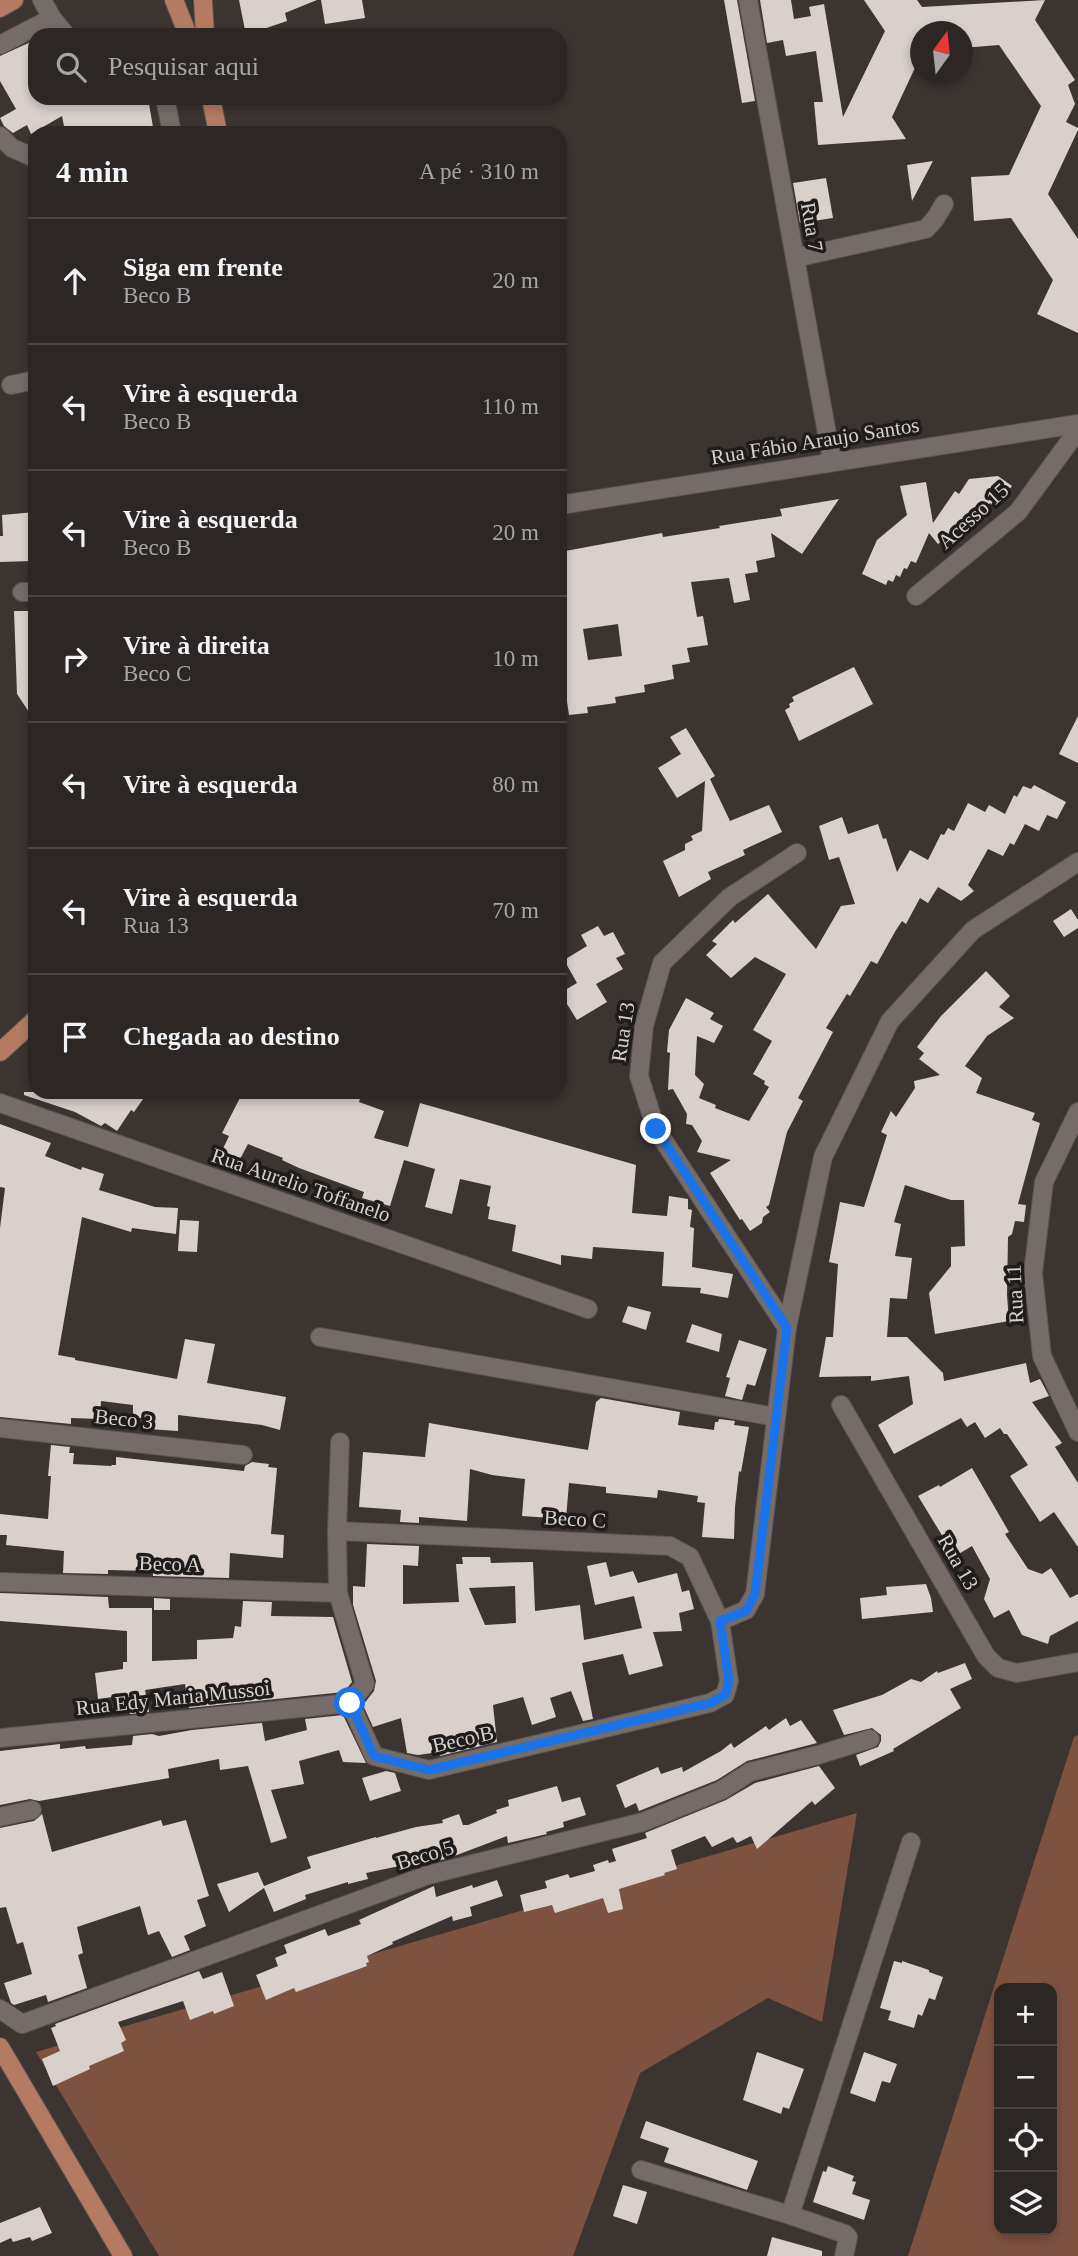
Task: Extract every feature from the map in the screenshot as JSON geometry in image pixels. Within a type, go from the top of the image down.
[{"type":"main road","points":[[0,8],[14,0]]},
{"type":"main road","points":[[203,0],[205,28]]},
{"type":"main road","points":[[173,2],[185,28]]},
{"type":"main road","points":[[212,105],[217,126]]},
{"type":"main road","points":[[0,1052],[28,1026]]},
{"type":"main road","points":[[0,2047],[123,2256]]},
{"type":"street","points":[[42,0],[60,28]]},
{"type":"street","name":"Rua 7","points":[[748,0],[832,461]]},
{"type":"street","points":[[33,28],[52,18]]},
{"type":"street","points":[[0,45],[28,30]]},
{"type":"street","points":[[166,105],[171,126]]},
{"type":"street","points":[[0,136],[12,148],[28,155]]},
{"type":"street","points":[[795,258],[926,229],[944,204]]},
{"type":"street","points":[[11,385],[28,381]]},
{"type":"street","name":"Rua Fábio Araujo Santos","points":[[567,504],[1078,424]]},
{"type":"street","name":"Acesso 15","points":[[916,596],[1018,512],[1078,430]]},
{"type":"street","name":"Rua 13","points":[[787,1328],[656,1129],[639,1076],[644,1026],[662,963],[730,897],[797,853]]},
{"type":"street","points":[[720,1621],[746,1611],[755,1594],[787,1328],[823,1157],[890,1021],[973,930],[1078,862]]},
{"type":"street","name":"Rua Aurelio Toffanelo","points":[[0,1103],[588,1309]]},
{"type":"street","name":"Rua 11","points":[[1078,1112],[1044,1181],[1033,1273],[1042,1356],[1078,1432]]},
{"type":"street","points":[[320,1336],[776,1417]]},
{"type":"street","name":"Rua 13","points":[[841,1405],[986,1656],[998,1668],[1017,1674],[1078,1662]]},
{"type":"street","name":"Beco 3","points":[[0,1428],[243,1455]]},
{"type":"street","points":[[340,1442],[338,1593],[365,1684],[350,1703]]},
{"type":"street","name":"Beco C","points":[[337,1531],[670,1546],[691,1558],[720,1621]]},
{"type":"street","name":"Beco A","points":[[0,1582],[338,1593]]},
{"type":"street","name":"Beco B","points":[[350,1703],[374,1756],[429,1770],[710,1703],[725,1695],[729,1681],[720,1621]]},
{"type":"street","name":"Rua Edy Maria Mussoi","points":[[0,1738],[350,1703]]},
{"type":"street","name":"Beco 5","points":[[0,2009],[22,2024],[428,1875],[643,1822],[722,1790],[750,1772],[870,1739]]},
{"type":"street","points":[[0,1817],[32,1810]]},
{"type":"street","points":[[790,2216],[911,1842]]},
{"type":"street","points":[[641,2170],[845,2234],[849,2242],[844,2256]]},
{"type":"shaded area","points":[[1078,1735],[1078,2256],[908,2256],[994,1987],[994,2235],[1057,2235],[1057,1983],[995,1983],[1074,1737]]},
{"type":"shaded area","points":[[857,1813],[822,2022],[768,1998],[640,2073],[573,2256],[159,2256],[36,2052]]},
{"type":"building","points":[[239,0],[317,0],[285,13],[287,21],[266,28],[245,28]]},
{"type":"building","points":[[321,0],[362,0],[365,18],[325,24]]},
{"type":"building","points":[[724,0],[737,0],[755,101],[742,103]]},
{"type":"building","points":[[760,0],[791,0],[794,19],[811,16],[809,7],[824,4],[843,117],[885,31],[864,0],[917,0],[922,7],[1045,0],[1035,20],[1075,80],[1068,85],[1075,104],[1066,122],[1078,130],[1048,194],[1078,239],[1078,333],[1037,314],[1053,280],[1011,218],[974,221],[971,177],[1009,175],[1041,106],[999,45],[973,47],[973,21],[910,21],[910,78],[892,117],[906,139],[818,145],[814,102],[823,102],[816,51],[786,56],[783,40],[767,43]]},
{"type":"building","points":[[28,43],[28,105],[149,105],[153,126],[64,126],[62,116],[45,126],[28,127],[27,125],[13,133],[4,126],[0,118],[16,109],[0,81],[0,56]]},
{"type":"building","points":[[933,161],[912,201],[907,165]]},
{"type":"building","points":[[826,178],[833,218],[800,223],[793,183]]},
{"type":"building","points":[[998,476],[1012,486],[995,507],[990,503],[977,517],[973,515],[938,544],[929,533],[916,563],[911,561],[900,577],[896,575],[893,582],[888,580],[886,585],[862,574],[877,540],[907,515],[900,486],[926,482],[933,523],[955,491],[959,494],[969,479]]},
{"type":"building","points":[[839,499],[802,554],[771,533],[775,557],[756,561],[758,572],[745,574],[750,600],[734,603],[729,578],[691,582],[697,617],[703,616],[708,645],[687,648],[690,662],[672,665],[674,679],[644,685],[645,692],[615,697],[616,703],[587,707],[588,713],[569,715],[567,551],[662,533],[663,537],[782,516],[780,509]],"holes":[[[618,624],[622,656],[588,660],[583,629]]]},
{"type":"building","points":[[28,513],[28,561],[0,562],[2,515]]},
{"type":"building","points":[[14,611],[28,611],[28,710],[17,694]]},
{"type":"building","points":[[854,667],[873,704],[799,741],[785,710],[794,701],[792,697]]},
{"type":"building","points":[[1078,716],[1078,763],[1059,754]]},
{"type":"building","points":[[686,728],[715,776],[710,779],[730,821],[769,805],[782,832],[743,850],[745,855],[708,872],[711,879],[679,897],[663,861],[685,850],[685,844],[693,840],[691,836],[702,831],[705,781],[677,798],[658,768],[681,754],[670,737]]},
{"type":"building","points":[[1034,785],[1066,802],[1057,819],[1047,815],[1039,831],[1025,824],[1014,845],[1010,843],[1003,856],[988,849],[968,885],[974,891],[961,901],[938,887],[928,903],[920,898],[906,924],[902,921],[896,930],[877,964],[871,961],[850,996],[847,994],[826,1028],[833,1032],[798,1098],[803,1101],[787,1132],[769,1205],[766,1207],[770,1212],[763,1217],[762,1223],[750,1231],[710,1173],[731,1160],[697,1152],[702,1141],[692,1125],[686,1124],[687,1114],[673,1089],[668,1090],[669,1030],[686,998],[714,1013],[710,1019],[723,1026],[714,1043],[697,1036],[695,1075],[704,1084],[699,1098],[716,1105],[715,1108],[749,1121],[769,1087],[764,1084],[765,1081],[753,1074],[772,1041],[753,1030],[786,974],[755,957],[731,978],[706,955],[717,944],[712,941],[733,920],[735,923],[768,894],[816,949],[841,906],[855,904],[839,857],[829,860],[819,826],[842,817],[848,834],[878,824],[883,839],[886,838],[897,872],[910,850],[928,860],[941,834],[944,835],[948,828],[954,831],[968,803],[985,812],[989,805],[1005,814],[1014,795],[1017,797],[1023,786],[1031,789]]},
{"type":"building","points":[[1071,909],[1078,920],[1078,928],[1064,937],[1053,921]]},
{"type":"building","points":[[598,926],[604,936],[613,932],[625,954],[616,958],[623,969],[596,984],[607,1002],[577,1020],[567,1004],[567,989],[577,983],[567,965],[567,958],[587,946],[581,935]]},
{"type":"building","points":[[986,971],[1010,996],[999,1007],[1014,1018],[987,1036],[965,1066],[982,1078],[976,1093],[1035,1113],[1032,1120],[1040,1123],[1018,1204],[1026,1205],[1024,1222],[1015,1221],[1012,1234],[1008,1237],[1009,1321],[935,1334],[929,1293],[951,1266],[951,1247],[965,1246],[964,1200],[951,1200],[905,1185],[894,1222],[901,1224],[895,1256],[912,1258],[907,1299],[890,1298],[887,1337],[907,1337],[943,1373],[944,1381],[1026,1363],[1030,1383],[1040,1379],[1049,1396],[1032,1402],[1062,1443],[1055,1447],[1078,1483],[1078,1547],[1054,1512],[1040,1522],[1010,1476],[1028,1465],[1000,1428],[985,1438],[975,1422],[967,1427],[961,1418],[894,1454],[878,1425],[913,1404],[909,1376],[871,1381],[871,1376],[819,1377],[826,1337],[833,1337],[838,1264],[829,1262],[840,1202],[864,1207],[887,1135],[881,1132],[891,1111],[896,1117],[915,1088],[914,1081],[940,1075],[919,1059],[924,1053],[917,1047],[941,1016]]},
{"type":"building","points":[[36,1099],[143,1099],[134,1112],[131,1110],[117,1131],[105,1123],[101,1126],[75,1112]]},
{"type":"building","points":[[239,1099],[360,1099],[359,1102],[384,1111],[374,1138],[408,1147],[420,1103],[636,1165],[632,1213],[667,1216],[669,1196],[688,1199],[688,1209],[692,1210],[690,1227],[694,1228],[692,1267],[733,1274],[728,1298],[700,1293],[701,1288],[662,1286],[664,1252],[593,1247],[592,1259],[561,1255],[561,1265],[512,1251],[516,1225],[488,1219],[490,1207],[487,1206],[491,1186],[460,1179],[452,1214],[425,1207],[435,1169],[404,1160],[390,1206],[362,1198],[364,1192],[299,1168],[282,1160],[283,1158],[248,1144],[239,1161],[220,1155],[229,1136],[222,1133]]},
{"type":"building","points":[[0,1124],[51,1143],[45,1156],[81,1170],[82,1167],[104,1174],[99,1190],[155,1207],[178,1208],[176,1234],[132,1228],[131,1232],[82,1217],[58,1355],[177,1379],[185,1339],[215,1344],[207,1383],[286,1397],[280,1430],[262,1425],[178,1415],[178,1431],[148,1429],[148,1418],[133,1418],[133,1405],[101,1401],[100,1419],[71,1418],[71,1424],[0,1417],[0,1228],[5,1188],[0,1187]]},
{"type":"building","points":[[180,1220],[199,1221],[197,1252],[178,1251]]},
{"type":"building","points":[[628,1306],[651,1312],[646,1330],[622,1322]]},
{"type":"building","points":[[692,1324],[722,1334],[719,1352],[686,1342]]},
{"type":"building","points":[[739,1340],[767,1349],[755,1386],[747,1384],[742,1400],[725,1396],[730,1378],[726,1377]]},
{"type":"building","points":[[601,1398],[680,1412],[678,1425],[714,1430],[715,1422],[719,1419],[735,1421],[734,1425],[749,1427],[741,1472],[739,1471],[734,1539],[702,1537],[705,1503],[697,1502],[698,1496],[658,1490],[657,1498],[606,1493],[606,1487],[569,1483],[566,1519],[522,1516],[525,1479],[470,1469],[467,1521],[419,1517],[419,1523],[400,1522],[401,1510],[359,1507],[363,1452],[425,1457],[429,1423],[588,1450],[596,1402]]},
{"type":"building","points":[[51,1445],[70,1447],[69,1453],[74,1453],[73,1464],[111,1466],[116,1465],[116,1457],[244,1471],[245,1466],[252,1462],[269,1464],[268,1467],[277,1468],[271,1534],[284,1535],[283,1558],[230,1553],[229,1578],[153,1576],[153,1571],[63,1573],[64,1551],[6,1545],[7,1535],[0,1535],[0,1514],[48,1519]]},
{"type":"building","points":[[972,1468],[1009,1532],[1005,1534],[1028,1569],[1042,1574],[1051,1568],[1070,1598],[1078,1594],[1078,1621],[1050,1636],[1048,1644],[1022,1635],[1009,1610],[994,1618],[984,1599],[990,1579],[972,1546],[952,1558],[940,1539],[943,1537],[918,1496],[939,1485],[940,1487]]},
{"type":"building","points":[[367,1544],[419,1546],[418,1566],[403,1565],[403,1604],[459,1602],[456,1564],[463,1564],[462,1557],[490,1557],[491,1563],[533,1562],[535,1611],[580,1605],[584,1640],[642,1628],[634,1596],[595,1605],[587,1566],[606,1562],[610,1577],[633,1571],[638,1583],[677,1573],[682,1592],[689,1590],[694,1609],[679,1613],[682,1631],[653,1632],[663,1666],[629,1675],[623,1654],[582,1663],[593,1719],[583,1721],[571,1691],[550,1698],[556,1717],[532,1725],[523,1697],[493,1705],[497,1742],[440,1756],[439,1752],[418,1755],[407,1753],[401,1718],[373,1727],[363,1705],[374,1691],[376,1681],[353,1605],[353,1586],[365,1587]],"holes":[[[515,1586],[516,1623],[485,1625],[469,1588]]]},
{"type":"building","points":[[926,1584],[933,1612],[862,1619],[860,1598],[887,1595],[886,1587]]},
{"type":"building","points":[[0,1593],[108,1597],[109,1608],[152,1608],[152,1661],[197,1659],[197,1640],[233,1638],[235,1626],[241,1627],[243,1601],[272,1602],[271,1616],[333,1617],[352,1682],[344,1692],[189,1708],[185,1684],[145,1690],[149,1712],[130,1714],[127,1695],[98,1699],[95,1673],[123,1669],[123,1662],[127,1662],[127,1631],[0,1621]]},
{"type":"building","points":[[154,1598],[170,1599],[170,1610],[154,1610]]},
{"type":"building","points":[[965,1663],[972,1679],[950,1689],[961,1708],[893,1749],[894,1751],[860,1766],[856,1755],[878,1747],[881,1735],[872,1728],[844,1735],[833,1710],[882,1695],[911,1679],[921,1682],[937,1671],[938,1673]]},
{"type":"building","points":[[343,1715],[366,1763],[343,1762],[339,1750],[299,1761],[304,1784],[271,1790],[287,1838],[271,1843],[248,1766],[220,1770],[219,1759],[168,1769],[169,1778],[39,1801],[30,1799],[0,1805],[0,1751],[60,1744],[60,1749],[132,1745],[133,1736],[159,1736],[262,1723],[265,1741],[307,1730],[305,1719]]},
{"type":"building","points":[[786,1718],[790,1726],[801,1720],[817,1743],[747,1761],[717,1780],[639,1811],[636,1803],[625,1808],[616,1785],[658,1767],[661,1774],[682,1767],[683,1772],[731,1743],[734,1748],[766,1726],[769,1730]]},
{"type":"building","points":[[819,1766],[835,1788],[815,1805],[812,1801],[757,1849],[751,1836],[737,1843],[733,1837],[712,1847],[705,1836],[671,1850],[677,1869],[619,1889],[623,1909],[608,1913],[603,1898],[555,1913],[552,1905],[524,1912],[520,1895],[547,1888],[545,1881],[568,1874],[570,1878],[595,1871],[593,1865],[608,1860],[609,1863],[616,1861],[612,1849],[647,1838],[645,1833],[726,1800],[755,1783]]},
{"type":"building","points":[[386,1771],[395,1773],[401,1791],[370,1801],[362,1778]]},
{"type":"building","points":[[557,1786],[562,1802],[580,1797],[586,1815],[563,1822],[564,1827],[546,1832],[547,1834],[508,1843],[507,1836],[449,1858],[405,1869],[404,1865],[366,1873],[368,1879],[305,1895],[306,1899],[274,1912],[264,1888],[229,1912],[217,1884],[258,1872],[264,1886],[311,1868],[307,1857],[416,1827],[443,1823],[442,1820],[459,1814],[463,1825],[468,1825],[509,1806],[508,1800]]},
{"type":"building","points":[[42,1814],[52,1852],[161,1820],[163,1826],[186,1820],[209,1896],[197,1900],[206,1926],[184,1936],[190,1950],[172,1957],[159,1931],[148,1935],[140,1906],[77,1927],[83,1953],[78,1955],[87,1988],[48,2002],[46,1995],[14,2005],[11,2003],[4,1983],[32,1974],[23,1942],[17,1944],[6,1907],[0,1908],[0,1828],[34,1821]]},
{"type":"building","points":[[497,1880],[503,1896],[470,1907],[472,1916],[453,1921],[452,1916],[367,1956],[367,1966],[296,1992],[294,1988],[266,2000],[256,1975],[278,1966],[275,1958],[287,1953],[284,1945],[325,1929],[328,1936],[361,1924],[359,1920],[434,1886],[436,1897]]},
{"type":"building","points":[[894,1961],[902,1961],[943,1977],[935,2000],[929,1998],[922,2016],[918,2014],[914,2028],[888,2020],[891,2011],[880,2008]]},
{"type":"building","points":[[199,1971],[203,1979],[222,1972],[234,2006],[190,2020],[183,2001],[118,2022],[126,2040],[121,2043],[124,2051],[53,2086],[42,2059],[60,2051],[51,2028],[56,2026],[55,2024]]},
{"type":"building","points":[[757,2052],[804,2069],[789,2109],[783,2107],[781,2114],[743,2100]]},
{"type":"building","points":[[864,2052],[897,2064],[890,2083],[882,2081],[875,2102],[850,2093]]},
{"type":"building","points":[[646,2121],[758,2161],[747,2190],[664,2162],[669,2148],[640,2138]]},
{"type":"building","points":[[828,2166],[854,2176],[852,2181],[856,2182],[852,2194],[870,2200],[864,2220],[813,2202],[823,2171],[826,2172]]},
{"type":"building","points":[[623,2185],[647,2192],[637,2224],[613,2216]]},
{"type":"building","points":[[40,2207],[52,2233],[32,2241],[30,2237],[13,2242],[11,2238],[0,2243],[0,2223]]},
{"type":"building","points":[[772,2237],[822,2251],[822,2256],[767,2256]]},
{"type":"route","points":[[350,1703],[374,1756],[429,1770],[710,1703],[725,1695],[729,1681],[720,1621],[746,1611],[755,1594],[787,1328],[656,1129]]}]
